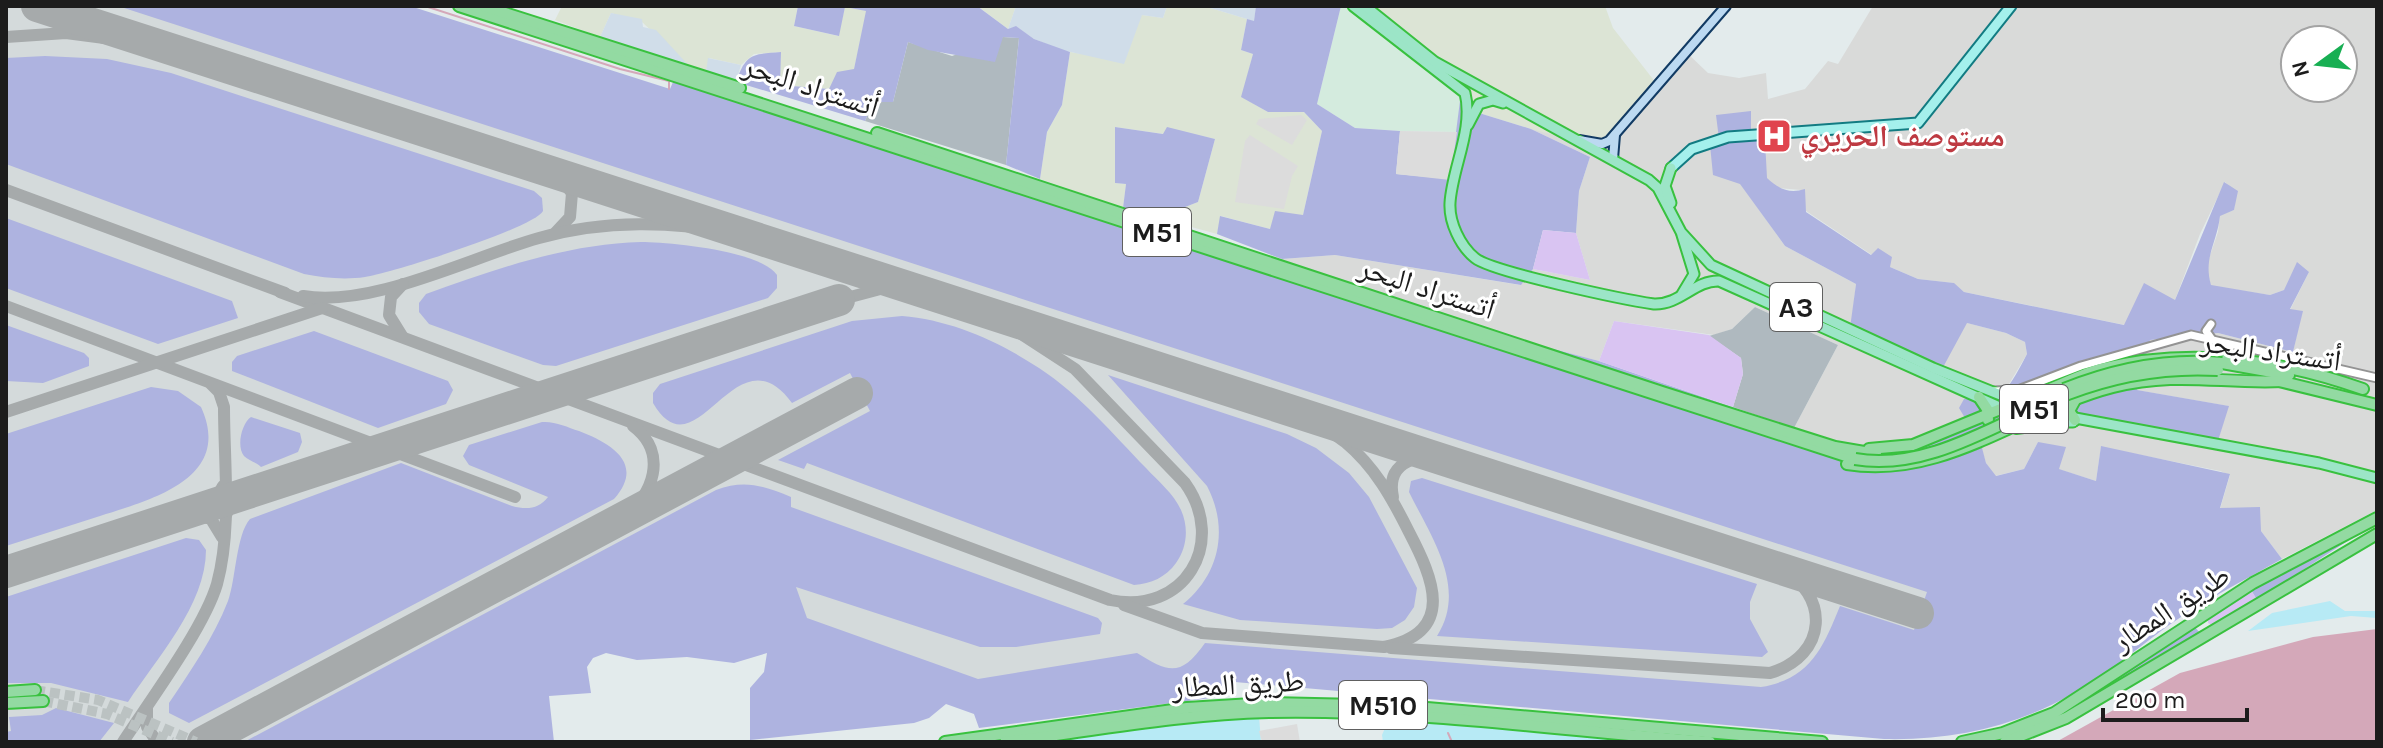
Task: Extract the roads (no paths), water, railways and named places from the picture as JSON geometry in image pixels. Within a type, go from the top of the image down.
[{"type":"highway","name":"أتستراد البحر","points":[[459,6],[1811,443],[1876,454],[1932,446],[2104,374],[2183,362],[2363,389]]},
{"type":"highway","name":"أتستراد البحر","points":[[483,6],[1855,459],[1890,460],[1929,454],[2068,394],[2117,379],[2220,367]]},
{"type":"highway","points":[[1353,6],[1463,89],[1466,99],[1463,138],[1450,210],[1459,238],[1475,259],[1630,300],[1654,304],[1674,302],[1690,286],[1694,274],[1681,232]]},
{"type":"highway","name":"A3","points":[[1365,6],[1428,58],[1634,170],[1658,188],[1681,232],[1711,265],[1743,282],[1990,391],[2078,420],[2319,463],[2377,478]]},
{"type":"highway","points":[[1463,138],[1479,104],[1493,100],[1518,107]]},
{"type":"highway","points":[[1634,170],[1656,176],[1671,168]]},
{"type":"highway","points":[[1671,168],[1665,186],[1675,219]]},
{"type":"highway","name":"A3","points":[[1674,302],[1704,283],[1719,281],[2026,419],[2046,424],[2078,420]]},
{"type":"highway","points":[[2007,397],[2023,398],[2083,374],[2152,353],[2241,358],[2363,389]]},
{"type":"highway","name":"M51","points":[[2220,367],[2377,405]]},
{"type":"highway","points":[[1811,443],[1821,456],[1848,464],[1903,466],[1936,459],[2026,419],[2115,387],[2161,378],[2283,381]]},
{"type":"highway","points":[[2049,387],[2046,394],[2049,410]]},
{"type":"highway","name":"M51","points":[[2363,389],[2377,392]]},
{"type":"highway","points":[[1979,397],[1992,426],[2009,428],[2046,424]]},
{"type":"highway","points":[[2075,400],[2069,411],[2078,420]]},
{"type":"highway","points":[[1811,443],[1869,449],[1896,448],[1937,437],[2003,408]]},
{"type":"highway","points":[[2318,548],[2377,510]]},
{"type":"highway","points":[[2318,548],[2377,518]]},
{"type":"highway","points":[[2328,562],[2377,526]]},
{"type":"highway","points":[[2328,562],[2377,534]]},
{"type":"highway","name":"طريق المطار","points":[[1962,742],[2003,733],[2054,713],[2208,611],[2318,548]]},
{"type":"highway","name":"طريق المطار","points":[[2005,742],[2066,718],[2199,642],[2328,562]]},
{"type":"highway","points":[[2208,611],[2204,619],[2207,626],[2220,629]]},
{"type":"highway","points":[[2188,624],[2201,628],[2199,642]]},
{"type":"highway","points":[[6,692],[35,690]]},
{"type":"highway","points":[[6,703],[43,701]]},
{"type":"highway","name":"طريق المطار","points":[[945,742],[1187,708],[1268,703],[1404,706],[1822,742]]},
{"type":"highway","name":"طريق المطار","points":[[1005,742],[1178,719],[1269,712],[1405,716],[1710,742]]},
{"type":"main road","points":[[1579,140],[1604,144],[1615,134],[1726,6]]},
{"type":"main road","points":[[1671,168],[1692,149],[1728,137],[1859,130],[1918,123],[2011,6]]},
{"type":"main road","points":[[1613,159],[1611,149],[1615,134]]},
{"type":"street","points":[[2211,324],[2206,331],[2211,338]]},
{"type":"street","points":[[2152,353],[2191,335],[2377,378]]},
{"type":"street","points":[[1990,391],[2018,390],[2081,366],[2139,356]]},
{"type":"waterway","points":[[425,6],[620,69],[669,81],[669,89]]},
{"type":"waterway","points":[[1448,733],[1452,742]]},
{"type":"tunnel","points":[[35,690],[98,700],[196,742]]},
{"type":"tunnel","points":[[43,701],[107,714],[172,742]]},
{"type":"place","name":"مستوصف الحريري","points":[[1774,136]]}]
